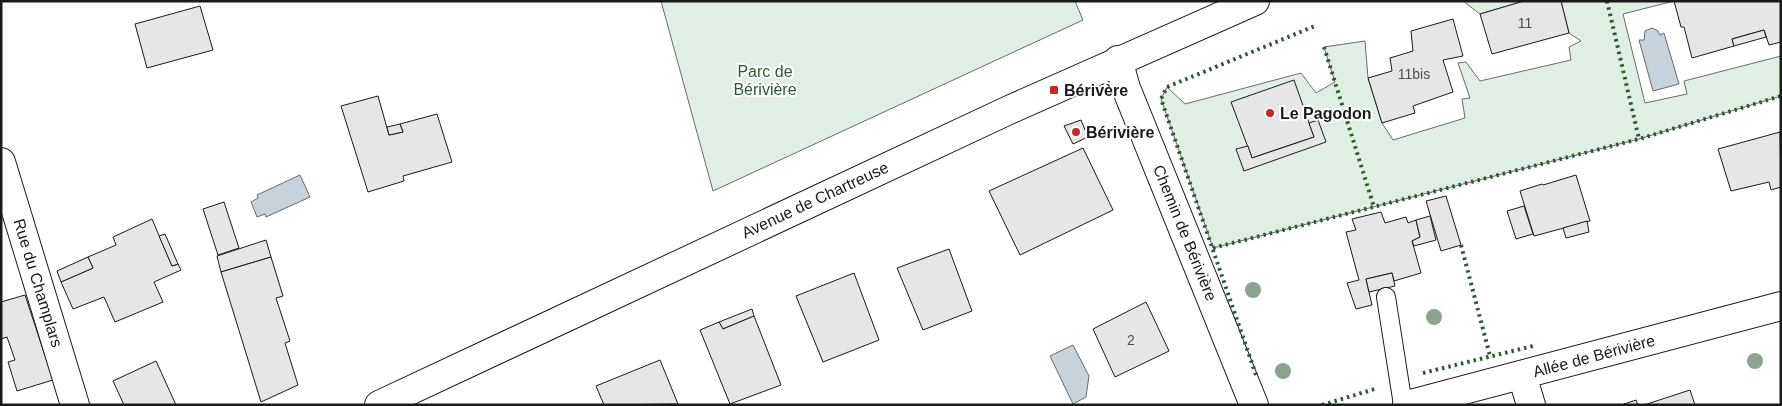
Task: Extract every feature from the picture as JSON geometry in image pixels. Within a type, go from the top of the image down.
[{"type":"street","name":"Avenue de Chartreuse","points":[[379,405],[917,152],[1118,60],[1255,1]]},
{"type":"street","name":"Chemin de Bérivière","points":[[1118,60],[1126,88],[1254,405]]},
{"type":"street","name":"Rue du Champlars","points":[[1,162],[75,405]]},
{"type":"street","name":"Allée de Bérivière","points":[[1405,405],[1781,306]]},
{"type":"street","points":[[1522,375],[1531,405]]},
{"type":"lane","points":[[1386,297],[1405,405]]},
{"type":"green space","name":"Parc de Bérivière","points":[[661,1],[1075,1],[1083,20],[713,191]]},
{"type":"green space","points":[[1463,1],[1524,1],[1480,14]]},
{"type":"green space","points":[[1561,1],[1674,1],[1623,14],[1645,103],[1687,94],[1684,81],[1781,56],[1781,96],[1639,139],[1213,248],[1161,99],[1167,87],[1185,104],[1301,73],[1316,93],[1335,82],[1324,47],[1365,41],[1368,78],[1382,123],[1393,140],[1465,118],[1462,99],[1470,98],[1458,63],[1466,62],[1480,81],[1571,60],[1569,47],[1581,41],[1569,33]]},
{"type":"shaded area","points":[[1652,28],[1658,31],[1660,35],[1664,33],[1679,84],[1653,91],[1639,40],[1644,40],[1645,31]]},
{"type":"shaded area","points":[[300,175],[310,197],[266,217],[265,214],[257,217],[251,202],[258,198],[257,195]]},
{"type":"shaded area","points":[[1073,345],[1089,376],[1086,397],[1073,404],[1050,356]]},
{"type":"building","points":[[1524,1],[1561,1],[1569,33],[1492,54],[1480,14]]},
{"type":"building","points":[[1674,1],[1781,1],[1781,42],[1769,45],[1764,30],[1732,39],[1734,46],[1692,58],[1684,27],[1681,27]]},
{"type":"building","points":[[200,6],[213,50],[147,68],[135,24]]},
{"type":"building","points":[[1453,19],[1463,56],[1443,60],[1453,92],[1413,106],[1415,113],[1382,123],[1368,78],[1392,71],[1390,58],[1413,51],[1411,31]]},
{"type":"building","points":[[1764,30],[1766,37],[1734,46],[1732,39]]},
{"type":"building","name":"Le Pagodon","points":[[1294,80],[1314,137],[1252,158],[1231,102]]},
{"type":"building","points":[[378,96],[389,135],[403,132],[400,124],[437,114],[452,162],[403,176],[404,181],[368,192],[341,106]]},
{"type":"building","name":"Bérivière","points":[[1081,120],[1088,137],[1073,144],[1064,126]]},
{"type":"building","points":[[1318,120],[1326,142],[1244,171],[1236,149],[1248,146],[1252,158],[1314,137],[1309,123]]},
{"type":"building","points":[[400,124],[403,132],[389,135],[387,127]]},
{"type":"building","points":[[1780,132],[1781,187],[1771,190],[1769,182],[1731,191],[1718,149]]},
{"type":"building","points":[[1083,148],[1113,210],[1020,255],[989,191]]},
{"type":"building","points":[[1576,175],[1590,221],[1534,236],[1520,191]]},
{"type":"building","points":[[1446,196],[1461,245],[1441,251],[1426,201]]},
{"type":"building","points":[[224,202],[239,248],[218,255],[203,209]]},
{"type":"building","points":[[1524,206],[1533,234],[1516,239],[1507,211]]},
{"type":"building","points":[[1381,212],[1385,223],[1406,217],[1408,223],[1416,220],[1420,237],[1412,241],[1421,273],[1394,281],[1392,273],[1366,279],[1372,305],[1356,309],[1347,283],[1359,280],[1346,232],[1356,230],[1352,219]]},
{"type":"building","points":[[1430,216],[1436,240],[1414,246],[1412,241],[1420,237],[1416,220]]},
{"type":"building","points":[[152,219],[172,266],[178,264],[181,270],[154,282],[163,302],[115,322],[104,297],[73,309],[61,282],[93,268],[88,257],[116,245],[113,237]]},
{"type":"building","points":[[1587,221],[1589,232],[1566,238],[1563,228]]},
{"type":"building","points":[[165,234],[178,264],[172,266],[159,236]]},
{"type":"building","points":[[266,240],[271,257],[221,272],[217,256]]},
{"type":"building","points":[[949,249],[972,311],[923,330],[897,268]]},
{"type":"building","points":[[88,257],[93,268],[61,282],[57,271]]},
{"type":"building","points":[[271,257],[283,296],[276,298],[290,341],[285,343],[298,385],[261,402],[221,272]]},
{"type":"building","points":[[854,273],[879,340],[823,362],[796,296]]},
{"type":"building","points":[[1392,273],[1395,286],[1369,292],[1366,279]]},
{"type":"building","points":[[25,295],[53,380],[17,391],[8,362],[15,360],[7,337],[1,339],[1,302]]},
{"type":"building","points":[[1146,302],[1169,351],[1115,377],[1093,329]]},
{"type":"building","points":[[752,309],[754,316],[723,329],[719,322]]},
{"type":"building","points":[[754,316],[781,385],[730,404],[700,330],[719,322],[723,329]]},
{"type":"building","points":[[660,360],[678,404],[604,405],[596,386]]},
{"type":"building","points":[[156,361],[176,405],[124,405],[113,381]]},
{"type":"building","points":[[1690,390],[1695,405],[1644,405]]},
{"type":"building","points":[[1636,400],[1638,405],[1621,405]]},
{"type":"hedge","points":[[1607,1],[1639,139]]},
{"type":"hedge","points":[[1256,375],[1161,99],[1167,87],[1315,26]]},
{"type":"hedge","points":[[1324,47],[1374,207]]},
{"type":"hedge","points":[[1213,248],[1639,139],[1781,96]]},
{"type":"hedge","points":[[1461,245],[1490,356]]},
{"type":"hedge","points":[[1423,373],[1533,346]]},
{"type":"hedge","points":[[1322,405],[1378,388]]},
{"type":"place","name":"Bérivère","points":[[1054,90]]},
{"type":"place","name":"Le Pagodon","points":[[1270,113]]},
{"type":"place","name":"Bérivière","points":[[1076,132]]}]
